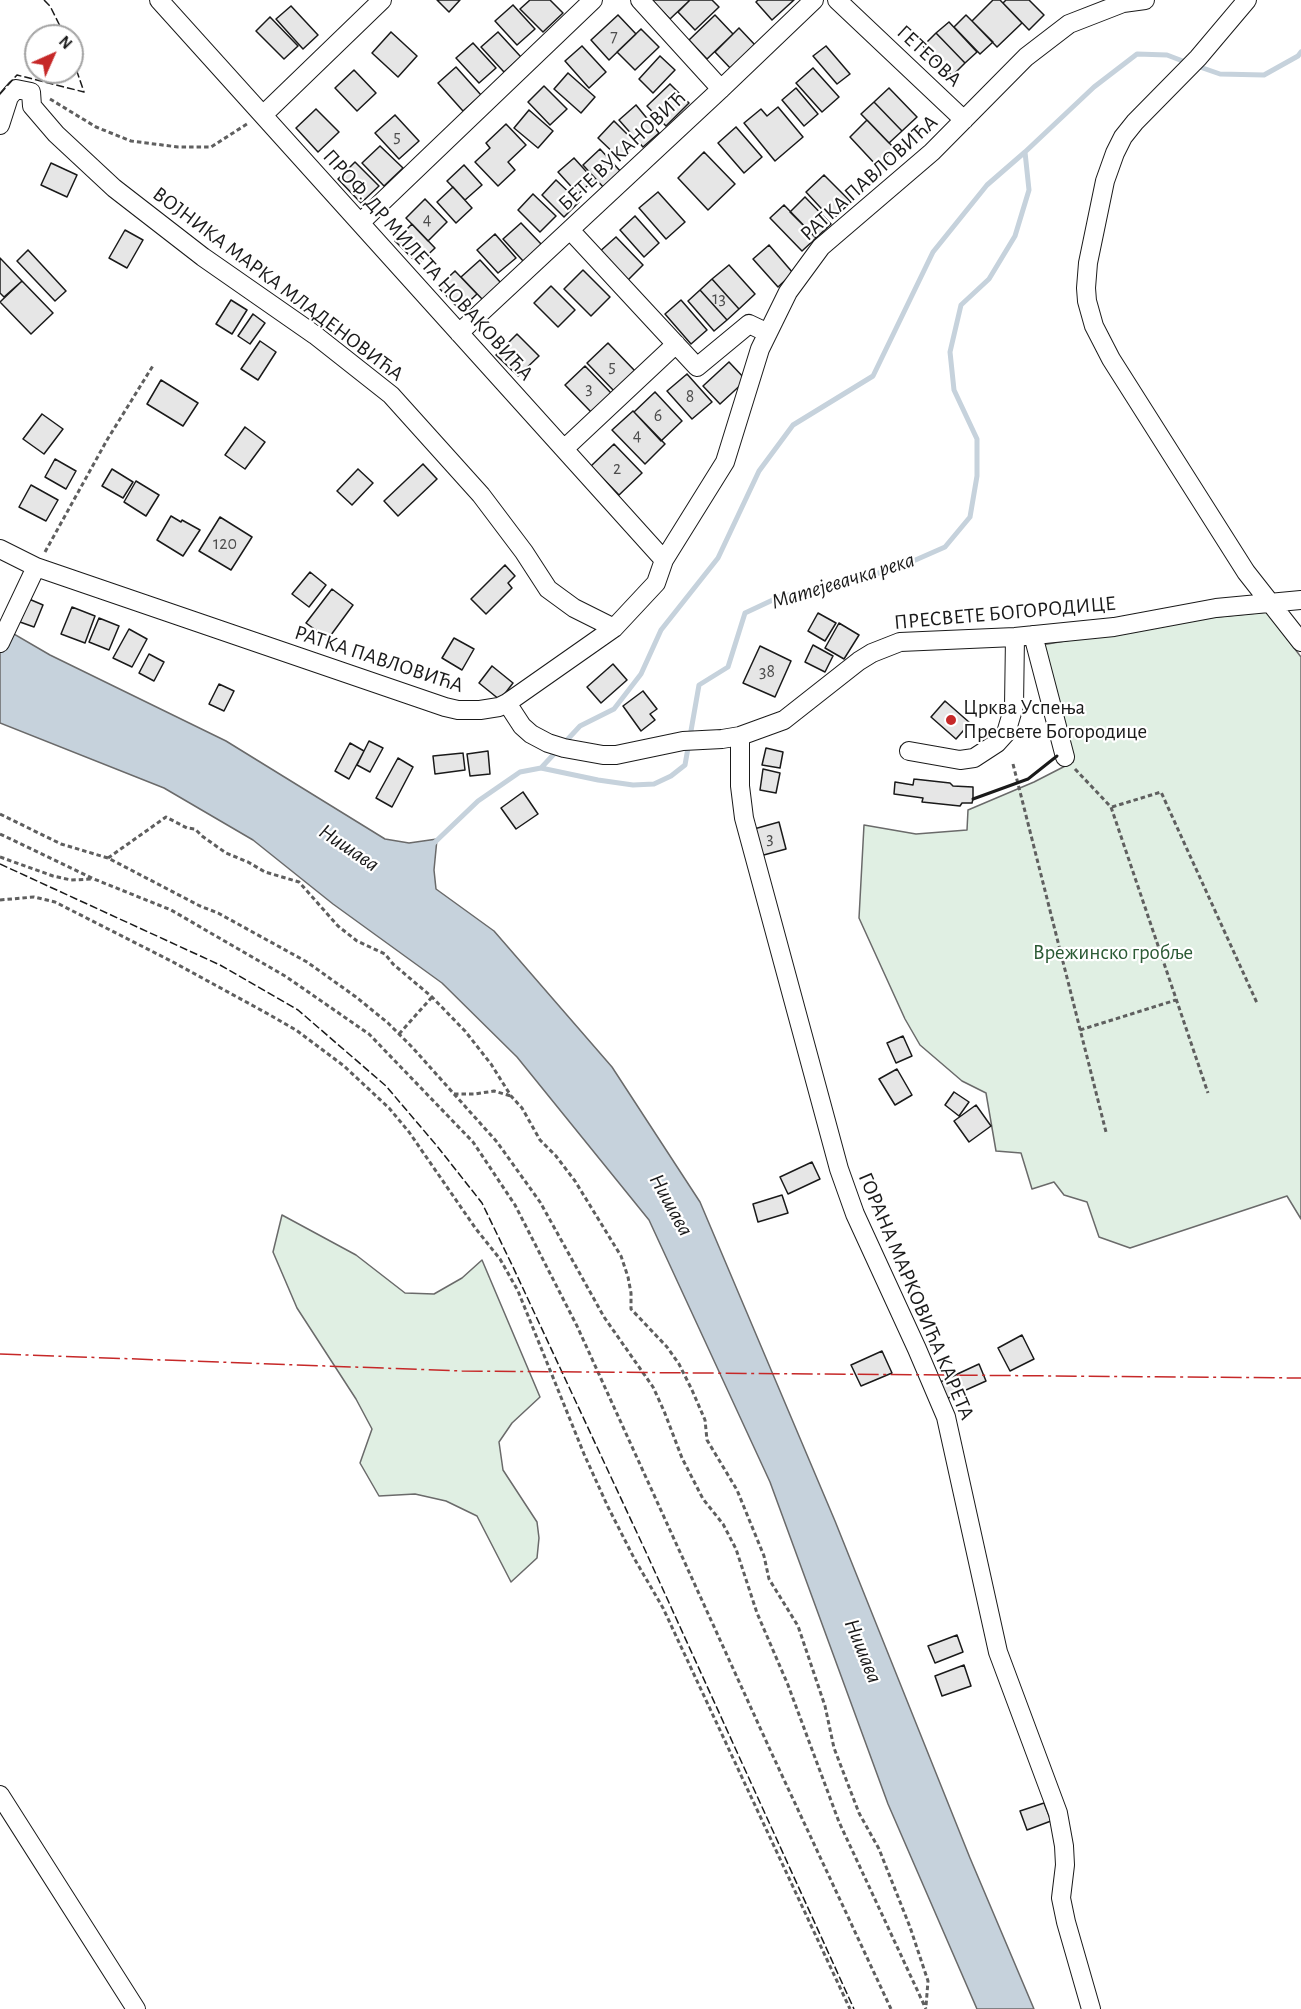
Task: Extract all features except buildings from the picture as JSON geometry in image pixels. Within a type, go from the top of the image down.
[{"type":"street","name":"ПРОФ. ДР МИЛЕТА НОВАКОВИЋА","points":[[159,0],[664,560]]},
{"type":"street","points":[[263,115],[382,0]]},
{"type":"street","points":[[361,222],[593,0]]},
{"type":"street","points":[[640,0],[721,89]]},
{"type":"street","name":"БЕТЕ ВУКАНОВИЋ","points":[[459,333],[813,0]]},
{"type":"street","name":"ГЕТЕОВА","points":[[837,0],[964,120]]},
{"type":"street","name":"РАТКА ПАВЛОВИЋА","points":[[0,549],[36,567],[429,703],[469,711],[489,709],[507,703],[614,628],[656,583],[664,560],[725,462],[760,349],[788,292],[821,247],[932,152],[1026,57],[1069,24],[1123,3],[1145,0]]},
{"type":"street","points":[[1247,0],[1198,58],[1123,137],[1115,153],[1098,207],[1086,288],[1094,326],[1111,359],[1246,572],[1301,642]]},
{"type":"street","points":[[0,125],[9,97],[16,89],[31,92]]},
{"type":"street","name":"ВОЈНИКА МАРКА МЛАДЕНОВИЋА","points":[[31,92],[32,106],[56,134],[114,188],[203,257],[315,335],[391,395],[481,495],[524,552],[548,589],[574,608],[614,628]]},
{"type":"street","points":[[570,230],[697,367],[749,324],[768,333]]},
{"type":"street","points":[[564,449],[676,344]]},
{"type":"street","points":[[0,643],[36,567]]},
{"type":"street","name":"ПРЕСВЕТЕ БОГОРОДИЦЕ","points":[[507,703],[531,734],[561,748],[616,755],[688,741],[722,739],[784,720],[859,661],[900,642],[1024,636],[1114,627],[1216,608],[1301,600]]},
{"type":"street","points":[[909,751],[960,760],[974,758],[997,743],[1006,733],[1014,706],[1024,636]]},
{"type":"street","points":[[1024,636],[1065,757]]},
{"type":"street","name":"ГОРАНА МАРКОВИЋА КАРЕТА","points":[[740,735],[740,786],[744,818],[839,1169],[855,1214],[946,1417],[998,1652],[1058,1813],[1065,1865],[1061,1898],[1091,2009]]},
{"type":"street","points":[[0,1795],[136,2009]]},
{"type":"path","points":[[31,92],[48,98],[96,127],[131,141],[178,147],[211,147],[263,115]]},
{"type":"path","points":[[36,567],[107,440],[154,364]]},
{"type":"path","points":[[1065,757],[1111,807],[1208,1094]]},
{"type":"path","points":[[1013,764],[1106,1132]]},
{"type":"path","points":[[1111,807],[1161,792],[1257,1003]]},
{"type":"path","points":[[0,814],[61,844],[108,858],[218,913],[307,962],[356,997],[399,1034],[497,1142],[540,1202],[604,1317],[652,1387],[682,1458],[703,1499],[723,1524],[736,1549],[757,1614],[788,1684],[839,1822],[926,2009]]},
{"type":"path","points":[[108,858],[166,817],[187,828],[195,829],[226,853],[265,872],[299,882],[338,926],[357,940],[386,954],[393,964],[432,997],[485,1055],[511,1096],[522,1108],[540,1140],[556,1156],[574,1181],[621,1256],[628,1277],[631,1309],[680,1364],[705,1420],[707,1440],[738,1490],[764,1556],[769,1579],[798,1626],[825,1706],[834,1748],[859,1813],[879,1849],[910,1927],[928,1982],[926,2009]]},
{"type":"path","points":[[0,834],[94,879],[171,910],[285,976],[369,1034],[473,1142],[514,1205],[577,1326],[891,2009]]},
{"type":"path","points":[[0,857],[53,876],[71,880],[94,879]]},
{"type":"path","points":[[0,900],[34,897],[55,902],[270,1015],[321,1047],[344,1065],[389,1108],[409,1132],[476,1229],[500,1259],[518,1292],[603,1496],[634,1558],[663,1608],[849,2009]]},
{"type":"path","points":[[399,1034],[432,997]]},
{"type":"path","points":[[1080,1030],[1176,1000]]},
{"type":"path","points":[[454,1094],[494,1091],[511,1096]]},
{"type":"green space","name":"Врежинско гробље","points":[[1267,612],[1301,657],[1301,1219],[1287,1196],[1130,1248],[1099,1237],[1087,1202],[1064,1195],[1054,1182],[1032,1189],[1021,1153],[996,1151],[986,1093],[962,1081],[920,1045],[905,1019],[859,918],[864,825],[916,834],[967,830],[968,810],[1034,782],[1073,762],[1036,646],[1186,620]]},
{"type":"green space","points":[[282,1215],[356,1255],[405,1293],[434,1294],[462,1278],[482,1260],[540,1397],[512,1423],[499,1442],[503,1470],[537,1522],[539,1538],[537,1558],[511,1582],[477,1516],[446,1501],[415,1494],[379,1496],[360,1463],[372,1429],[356,1399],[297,1308],[273,1252]]},
{"type":"water","name":"Нишава","points":[[0,626],[50,655],[226,741],[385,839],[409,843],[437,839],[434,870],[436,889],[494,931],[612,1067],[700,1202],[835,1521],[970,1858],[1034,2009],[977,2009],[888,1804],[770,1482],[649,1220],[517,1057],[442,983],[333,904],[253,840],[164,788],[0,723]]},
{"type":"waterway","name":"Матејевачка река","points":[[1197,66],[1220,74],[1264,75],[1298,56],[1301,52]]},
{"type":"waterway","name":"Матејевачка река","points":[[432,845],[478,801],[520,772],[541,768],[633,785],[654,784],[671,776],[685,765],[699,685],[728,667],[745,613],[777,598],[895,569],[945,547],[970,517],[977,476],[977,439],[954,390],[950,352],[961,305],[989,279],[1015,236],[1029,190],[1025,152],[1094,87],[1137,54],[1167,55],[1188,63]]},
{"type":"waterway","points":[[541,768],[580,726],[614,709],[641,674],[661,630],[718,558],[759,471],[793,425],[873,376],[933,252],[987,185],[1025,152]]},
{"type":"fence","points":[[44,0],[50,6],[59,24]]},
{"type":"fence","points":[[0,94],[17,75],[24,77]]},
{"type":"fence","points":[[52,84],[84,92],[81,84]]},
{"type":"fence","points":[[0,864],[220,965],[298,1010],[386,1086],[482,1203],[645,1550],[854,2009]]},
{"type":"wall","points":[[973,799],[1028,779],[1057,756]]},
{"type":"power","points":[[0,1354],[462,1371],[1301,1378]]},
{"type":"place","name":"Црква Успења Пресвете Богородице","points":[[951,720]]}]
